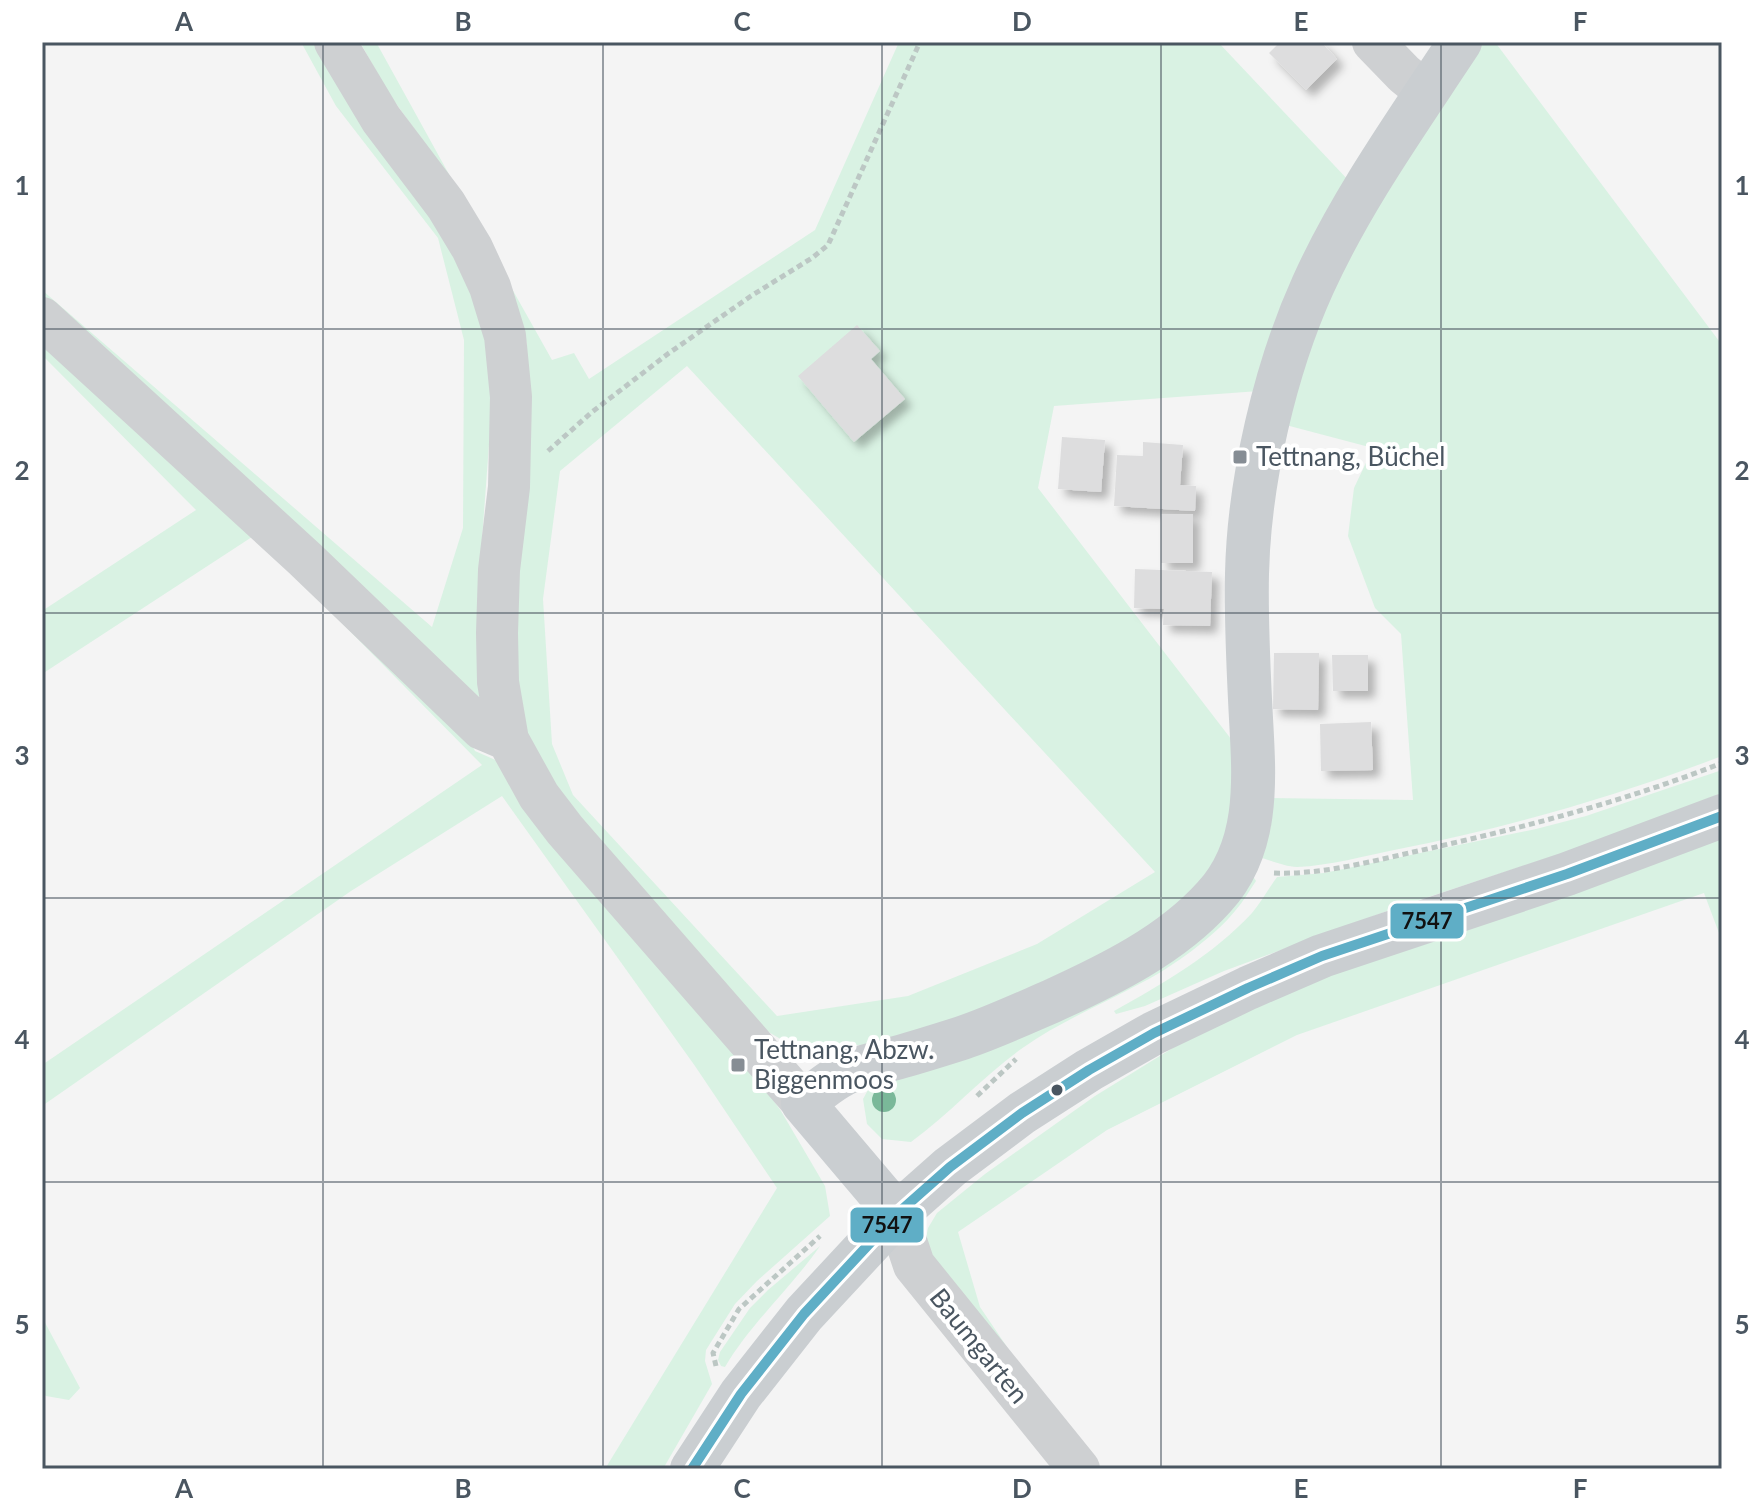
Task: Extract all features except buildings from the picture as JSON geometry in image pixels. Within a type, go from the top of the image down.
[{"type":"main road","points":[[897,1214],[803,1103],[838,1077],[857,1069],[967,1036],[1092,983],[1183,926],[1215,897],[1238,863],[1248,829],[1254,768],[1247,573],[1254,500],[1269,421],[1297,325],[1335,240],[1365,187],[1460,42]]},
{"type":"main road","points":[[692,1469],[741,1394],[795,1325],[897,1214],[950,1167],[1022,1113],[1089,1070],[1154,1033],[1322,956],[1567,874],[1722,816]]},
{"type":"street","points":[[335,42],[381,119],[446,205],[472,248],[490,287],[505,336],[511,397],[509,487],[499,570],[497,633],[498,682],[508,740],[539,796],[565,830],[803,1103]]},
{"type":"street","points":[[1373,42],[1426,92]]},
{"type":"street","points":[[42,318],[305,559],[482,729],[508,740]]},
{"type":"street","name":"Baumgarten","points":[[897,1214],[914,1265],[1079,1469]]},
{"type":"path","points":[[509,487],[592,412],[669,353],[828,245],[920,42]]},
{"type":"path","points":[[1238,863],[1289,874],[1355,865],[1552,820],[1683,779],[1722,763]]},
{"type":"green space","points":[[301,42],[318,42],[432,210],[485,324],[491,417],[477,608],[481,699],[42,298],[42,290],[432,627],[463,528],[464,340],[438,238],[336,106]]},
{"type":"green space","points":[[360,42],[376,42],[456,187],[387,91]]},
{"type":"green space","points":[[899,42],[1218,42],[1350,182],[1259,391],[1054,406],[1038,488],[1238,748],[1236,821],[1202,882],[1147,932],[977,1013],[864,1045],[812,1046],[784,1041],[760,1027],[564,809],[525,742],[512,682],[527,344],[507,280],[552,360],[574,353],[589,379],[815,230]],"holes":[[[687,366],[1155,872],[1037,944],[908,996],[777,1016],[573,795],[552,744],[543,599],[560,471]]]},
{"type":"green space","points":[[1477,42],[1495,42],[1722,345],[1722,756],[1603,797],[1482,831],[1335,862],[1288,866],[1262,858],[1267,798],[1413,800],[1401,634],[1375,608],[1348,536],[1354,488],[1373,448],[1282,424],[1332,277]]},
{"type":"green space","points":[[42,327],[463,728],[475,751],[500,762],[761,1083],[825,1186],[830,1216],[735,1304],[706,1350],[705,1361],[712,1384],[663,1469],[605,1469],[777,1188],[695,1066],[502,796],[351,891],[42,1106],[42,1065],[482,765],[255,535],[42,674],[42,611],[196,510],[42,355]]},
{"type":"green space","points":[[1722,770],[1722,793],[1593,843],[1401,906],[1224,971],[1145,1006],[1116,1014],[1114,1011],[1169,979],[1221,942],[1252,913],[1277,877],[1324,873],[1536,829],[1586,816]]},
{"type":"green space","points":[[1722,836],[1722,941],[1704,893],[1297,1035],[1107,1130],[958,1232],[980,1307],[1080,1455],[944,1286],[925,1243],[928,1228],[937,1213],[985,1174],[1095,1096],[1176,1046],[1255,1006],[1358,963]]},
{"type":"green space","points":[[1252,875],[1256,881],[1238,908],[1192,951],[1154,976],[1024,1047],[911,1142],[882,1139],[867,1124],[863,1099],[873,1081]]},
{"type":"green space","points":[[820,1246],[747,1335],[725,1367],[721,1366],[718,1360],[720,1352],[750,1308]]},
{"type":"green space","points":[[42,1317],[80,1388],[69,1400],[42,1393]]},
{"type":"transit line","name":"7547","points":[[692,1469],[741,1394],[804,1314],[897,1214],[950,1167],[1022,1113],[1089,1070],[1154,1033],[1322,956],[1567,874],[1722,816]]},
{"type":"place","name":"Tettnang, Büchel","points":[[1240,457]]},
{"type":"place","name":"Tettnang, Abzw. Biggenmoos","points":[[738,1065]]}]
